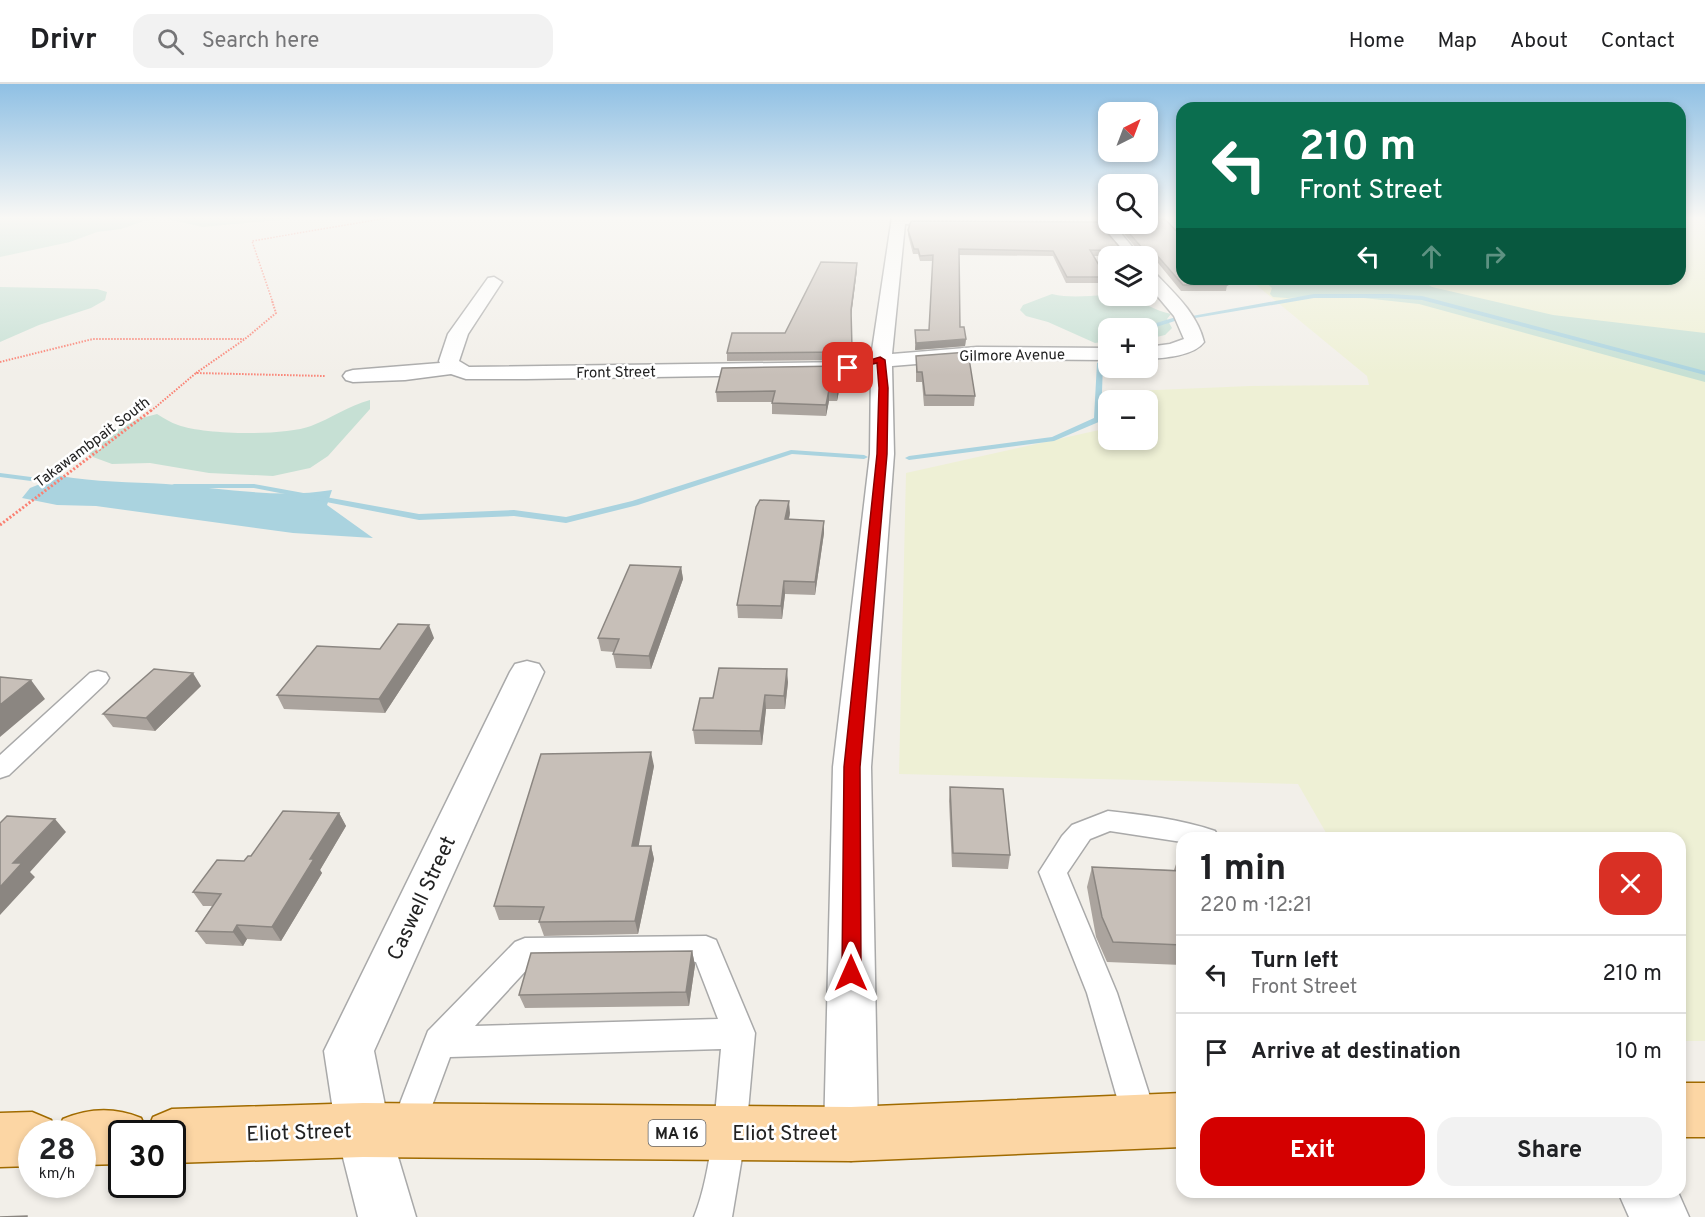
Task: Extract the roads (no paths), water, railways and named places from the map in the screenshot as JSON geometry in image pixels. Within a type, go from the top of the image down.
[{"type":"main road","points":[[1686,1110],[1705,1110]]},
{"type":"main road","name":"Eliot Street","points":[[186,1136],[385,1130],[851,1134],[1161,1121]]},
{"type":"main road","points":[[0,1140],[18,1139]]},
{"type":"street","points":[[851,1134],[852,767],[882,454],[884,388],[880,360],[892,270]]},
{"type":"street","points":[[453,368],[448,361],[458,334],[494,282]]},
{"type":"street","points":[[1158,287],[1184,315],[1193,334],[1194,342],[1188,346],[1158,352]]},
{"type":"street","name":"Gilmore Avenue","points":[[880,360],[936,356],[1098,354]]},
{"type":"street","name":"Front Street","points":[[353,376],[405,374],[453,368],[466,373],[516,373],[848,368],[880,360]]},
{"type":"street","name":"Caswell Street","points":[[387,1217],[385,1130],[349,1051],[527,672]]},
{"type":"street","points":[[1649,1198],[1660,1217]]},
{"type":"lane","points":[[0,769],[98,678]]},
{"type":"lane","points":[[1161,1121],[1102,993],[1053,873],[1071,843],[1081,832],[1108,821],[1181,832]]},
{"type":"lane","points":[[385,1130],[439,1042],[525,951],[706,949],[738,1033],[729,1133],[717,1210],[712,1217]]},
{"type":"lane","points":[[439,1042],[738,1033]]},
{"type":"water","points":[[60,476],[249,492],[291,493],[332,490],[327,505],[373,538],[293,533],[96,506],[57,505],[22,498],[30,488]]},
{"type":"waterway","points":[[1195,316],[1314,296],[1422,298],[1705,373]]},
{"type":"waterway","points":[[1158,324],[1176,319]]},
{"type":"waterway","points":[[909,458],[1054,439],[1098,419],[1099,378]]},
{"type":"waterway","points":[[174,486],[254,486],[419,517],[514,513],[566,520],[635,503],[791,452],[864,457]]},
{"type":"waterway","points":[[0,475],[62,483]]}]
